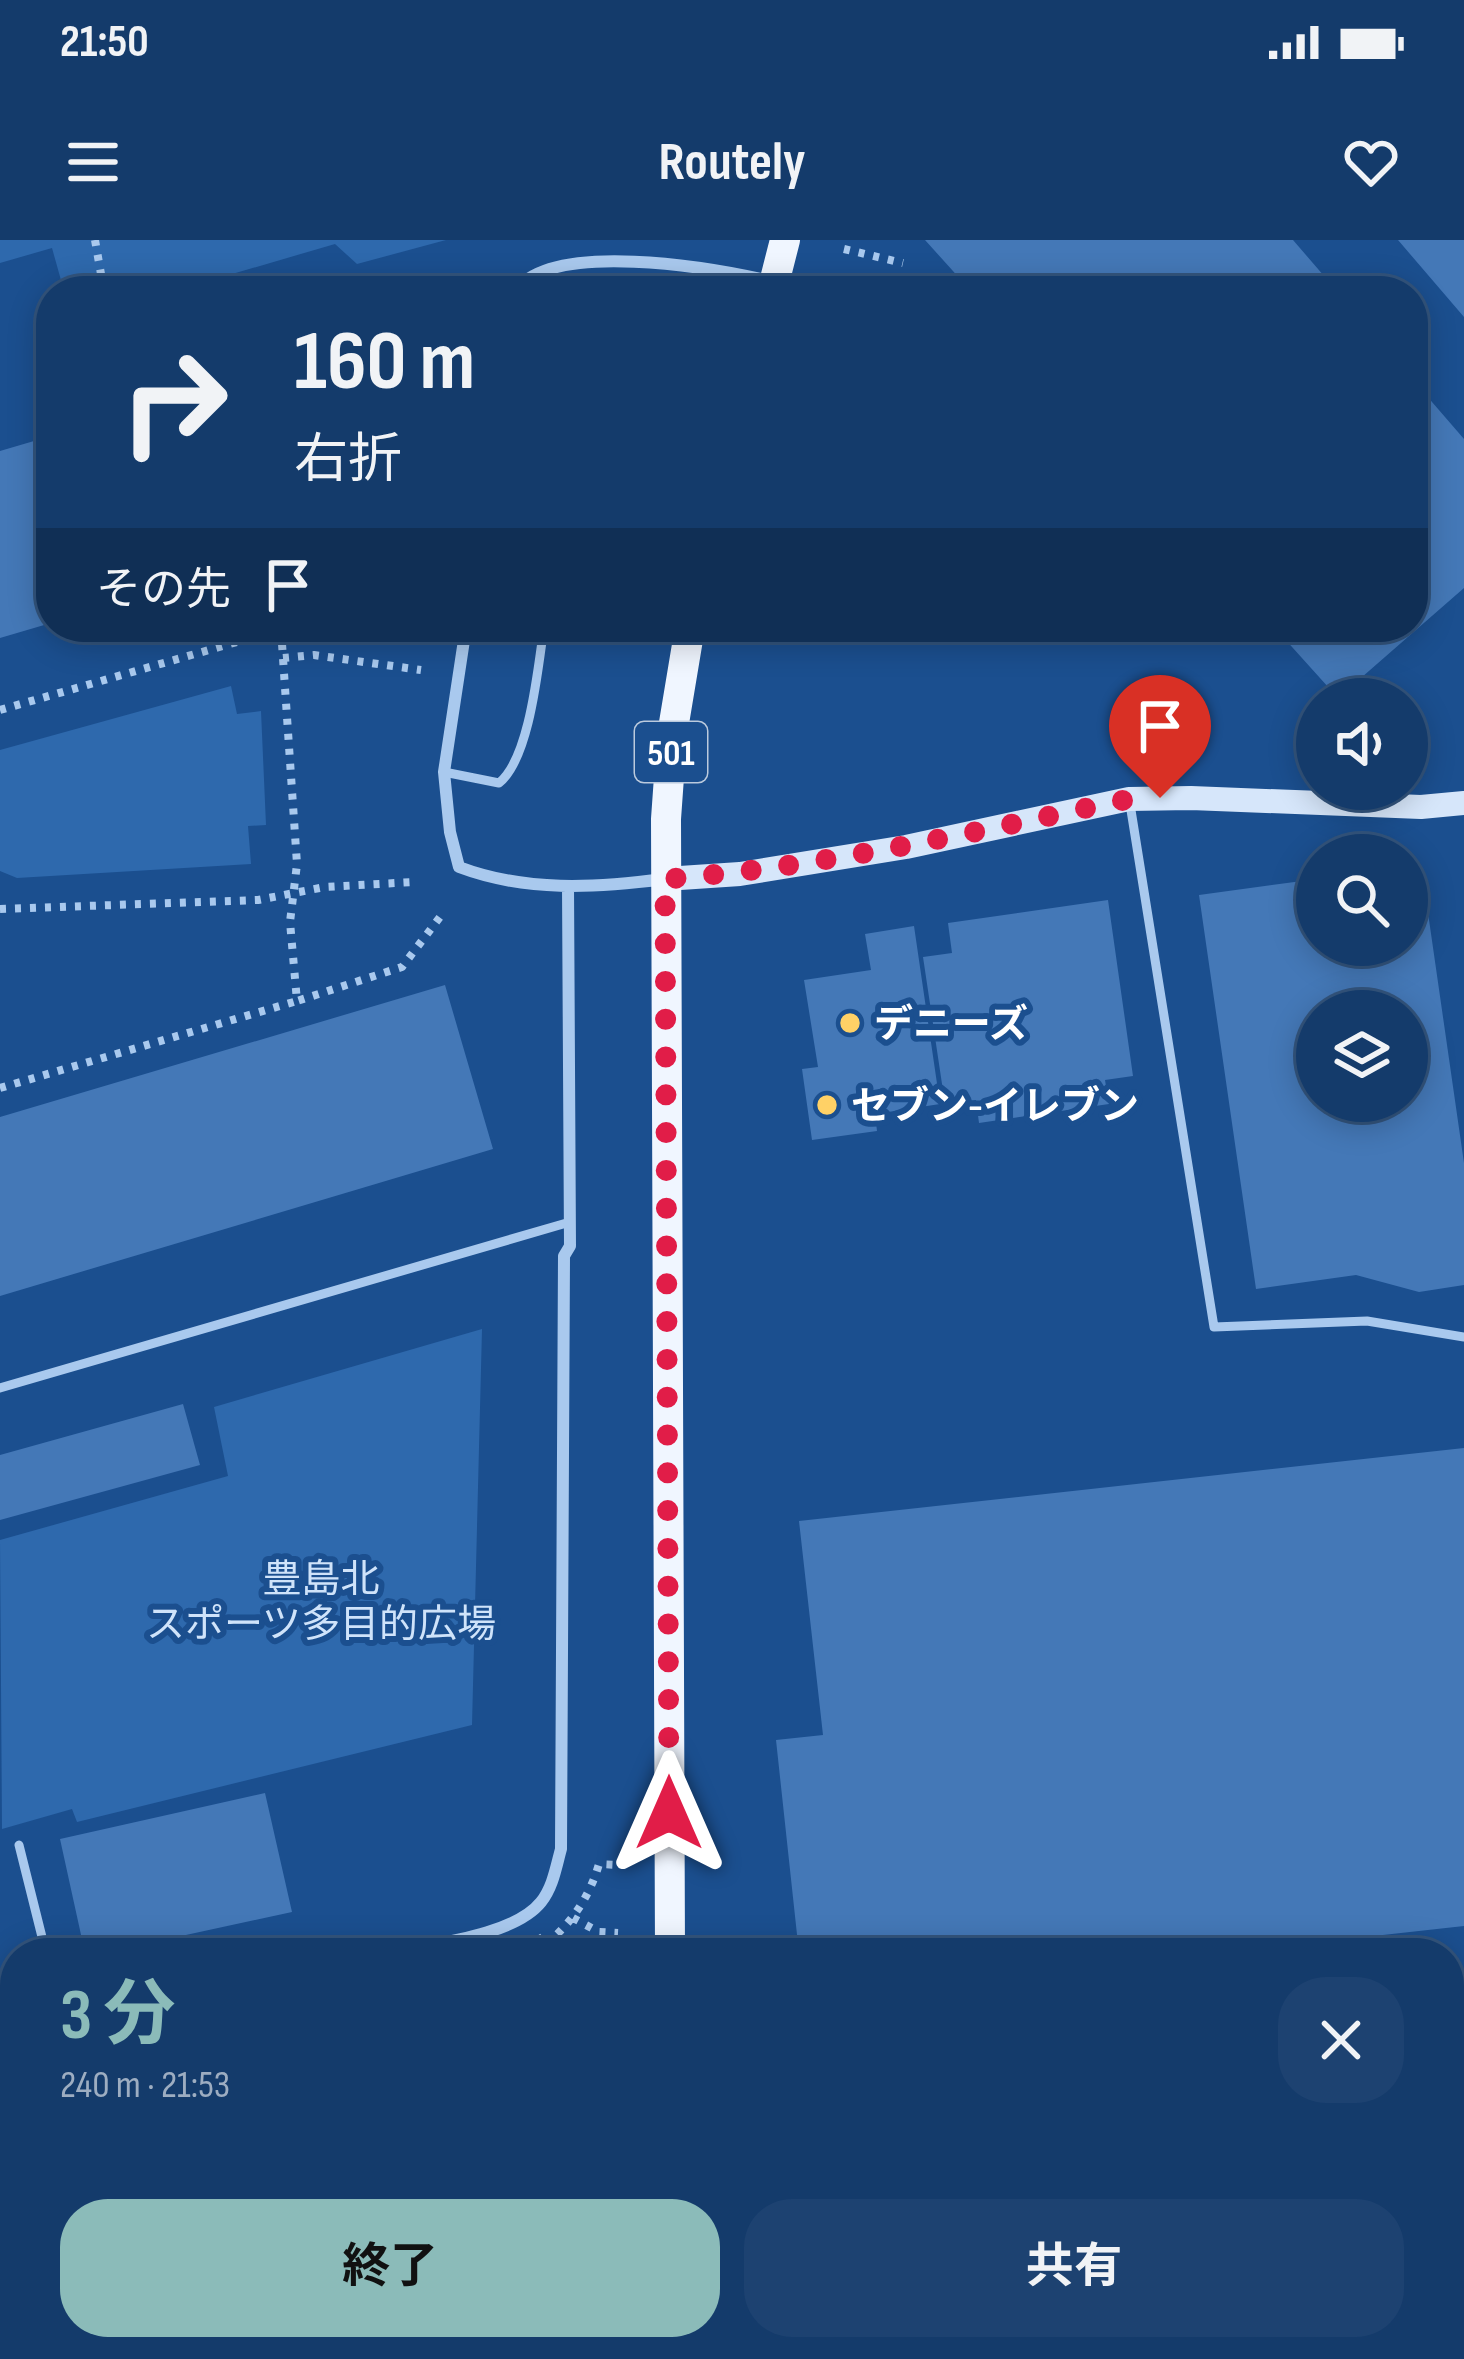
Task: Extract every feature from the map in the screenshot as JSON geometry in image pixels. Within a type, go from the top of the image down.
[{"type":"main road","points":[[776,276],[785,240]]},
{"type":"main road","name":"501","points":[[670,1938],[665,879],[672,736],[688,642]]},
{"type":"street","points":[[524,276],[552,254],[609,247],[731,276]]},
{"type":"street","points":[[464,642],[444,772],[450,832],[459,867],[495,881],[568,886],[740,874],[907,847],[1129,799],[1421,807],[1464,803]]},
{"type":"street","points":[[447,1938],[520,1919],[540,1903],[554,1878],[561,1849],[564,1256],[570,1246],[568,886]]},
{"type":"lane","points":[[444,772],[500,783],[513,772],[542,642]]},
{"type":"lane","points":[[1129,799],[1214,1327],[1367,1321],[1464,1337]]},
{"type":"lane","points":[[0,1388],[570,1222]]},
{"type":"lane","points":[[19,1845],[42,1938]]},
{"type":"path","points":[[95,240],[101,276]]},
{"type":"path","points":[[844,249],[902,263]]},
{"type":"path","points":[[0,710],[236,642]]},
{"type":"path","points":[[284,642],[297,864],[290,922],[297,1001]]},
{"type":"path","points":[[283,658],[314,655],[422,670]]},
{"type":"path","points":[[0,909],[258,900],[325,887],[414,882]]},
{"type":"path","points":[[0,1088],[401,967],[440,917]]},
{"type":"path","points":[[573,1918],[599,1932],[618,1933]]},
{"type":"green space","points":[[0,240],[446,240],[357,264],[335,244],[225,276],[60,276],[52,248],[0,263]]},
{"type":"green space","points":[[231,686],[237,714],[261,711],[266,825],[248,826],[251,864],[17,878],[0,871],[0,750]]},
{"type":"green space","name":"豊島北 スポーツ多目的広場","points":[[482,1329],[472,1725],[77,1822],[72,1809],[2,1829],[0,1540],[228,1476],[214,1407]]},
{"type":"building","points":[[925,240],[1293,240],[1324,276],[957,276]]},
{"type":"building","points":[[1398,240],[1464,240],[1464,317]]},
{"type":"building","points":[[1428,397],[1464,439],[1464,588],[1428,619]]},
{"type":"building","points":[[36,440],[36,627],[0,638],[0,451]]},
{"type":"building","points":[[1288,642],[1402,642],[1361,678],[1320,678]]},
{"type":"building","points":[[1296,882],[1296,966],[1428,966],[1428,913],[1464,1163],[1464,1285],[1419,1292],[1356,1275],[1256,1289],[1199,895]]},
{"type":"building","points":[[1108,900],[1133,1076],[1105,1080],[1109,1104],[979,1123],[976,1100],[945,1104],[923,957],[952,953],[948,923]]},
{"type":"building","points":[[914,926],[940,1104],[875,1114],[877,1131],[812,1140],[802,1069],[818,1067],[804,980],[871,970],[865,934]]},
{"type":"building","points":[[445,985],[493,1149],[0,1296],[0,1117]]},
{"type":"building","points":[[183,1404],[200,1465],[0,1520],[0,1455]]},
{"type":"building","points":[[1464,1448],[1464,1926],[1355,1938],[797,1938],[776,1740],[823,1735],[799,1521]]},
{"type":"building","points":[[265,1793],[292,1912],[172,1938],[82,1938],[60,1839]]},
{"type":"place","name":"デニーズ","points":[[850,1023]]},
{"type":"place","name":"セブン-イレブン","points":[[827,1105]]},
{"type":"route","points":[[669,1813],[665,879],[740,874],[907,847],[1129,799],[1160,798]]}]
